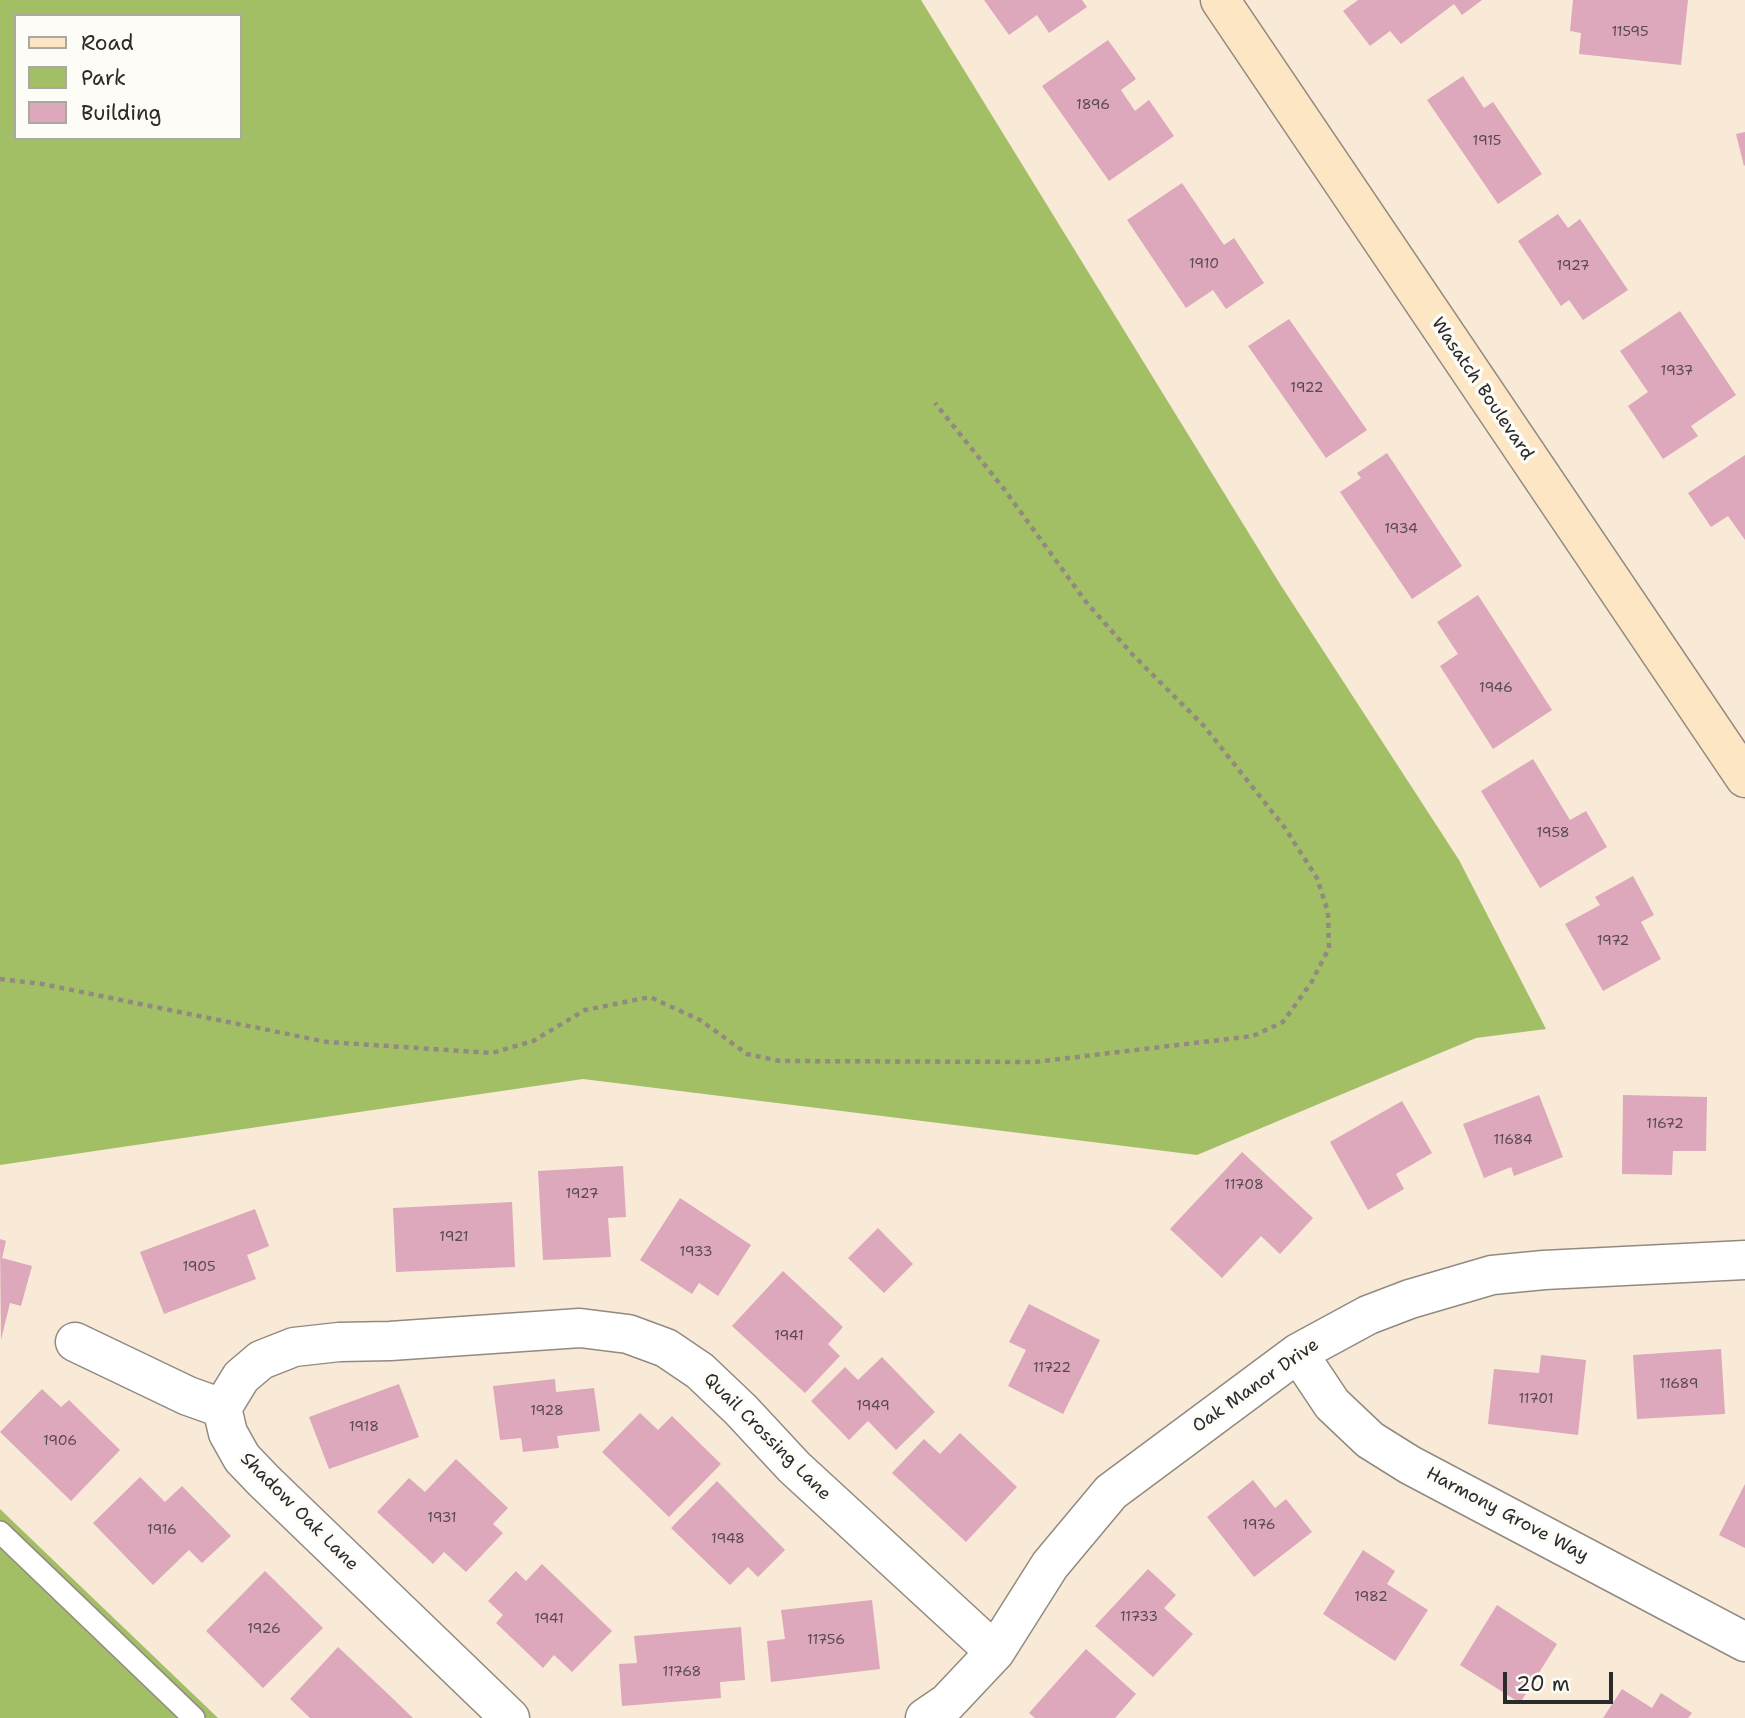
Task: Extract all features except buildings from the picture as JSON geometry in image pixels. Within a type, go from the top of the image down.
[{"type":"main road","name":"Wasatch Boulevard","points":[[1220,0],[1745,778]]},
{"type":"street","name":"Oak Manor Drive","points":[[925,1718],[947,1703],[995,1652],[1050,1564],[1111,1492],[1298,1353],[1368,1315],[1430,1292],[1492,1275],[1745,1260]]},
{"type":"street","name":"Quail Crossing Lane","points":[[222,1408],[241,1377],[261,1360],[295,1347],[580,1328],[628,1334],[666,1349],[700,1371],[794,1467],[995,1652]]},
{"type":"street","points":[[75,1342],[188,1396],[222,1408]]},
{"type":"street","name":"Harmony Grove Way","points":[[1298,1353],[1332,1404],[1370,1440],[1410,1465],[1745,1642]]},
{"type":"street","name":"Shadow Oak Lane","points":[[222,1408],[228,1433],[249,1466],[510,1718]]},
{"type":"lane","points":[[0,1532],[194,1718]]},
{"type":"path","points":[[0,979],[43,984],[327,1042],[492,1054],[533,1041],[585,1010],[650,997],[700,1020],[747,1054],[780,1061],[1035,1062],[1253,1036],[1283,1022],[1311,983],[1329,948],[1328,912],[1317,878],[1285,828],[1204,726],[1132,654],[1086,602],[1004,489],[935,402]]},
{"type":"green space","points":[[0,0],[921,0],[1280,584],[1459,860],[1546,1029],[1476,1038],[1197,1155],[583,1079],[0,1165]]},
{"type":"green space","points":[[0,1509],[218,1718],[0,1718]]}]
